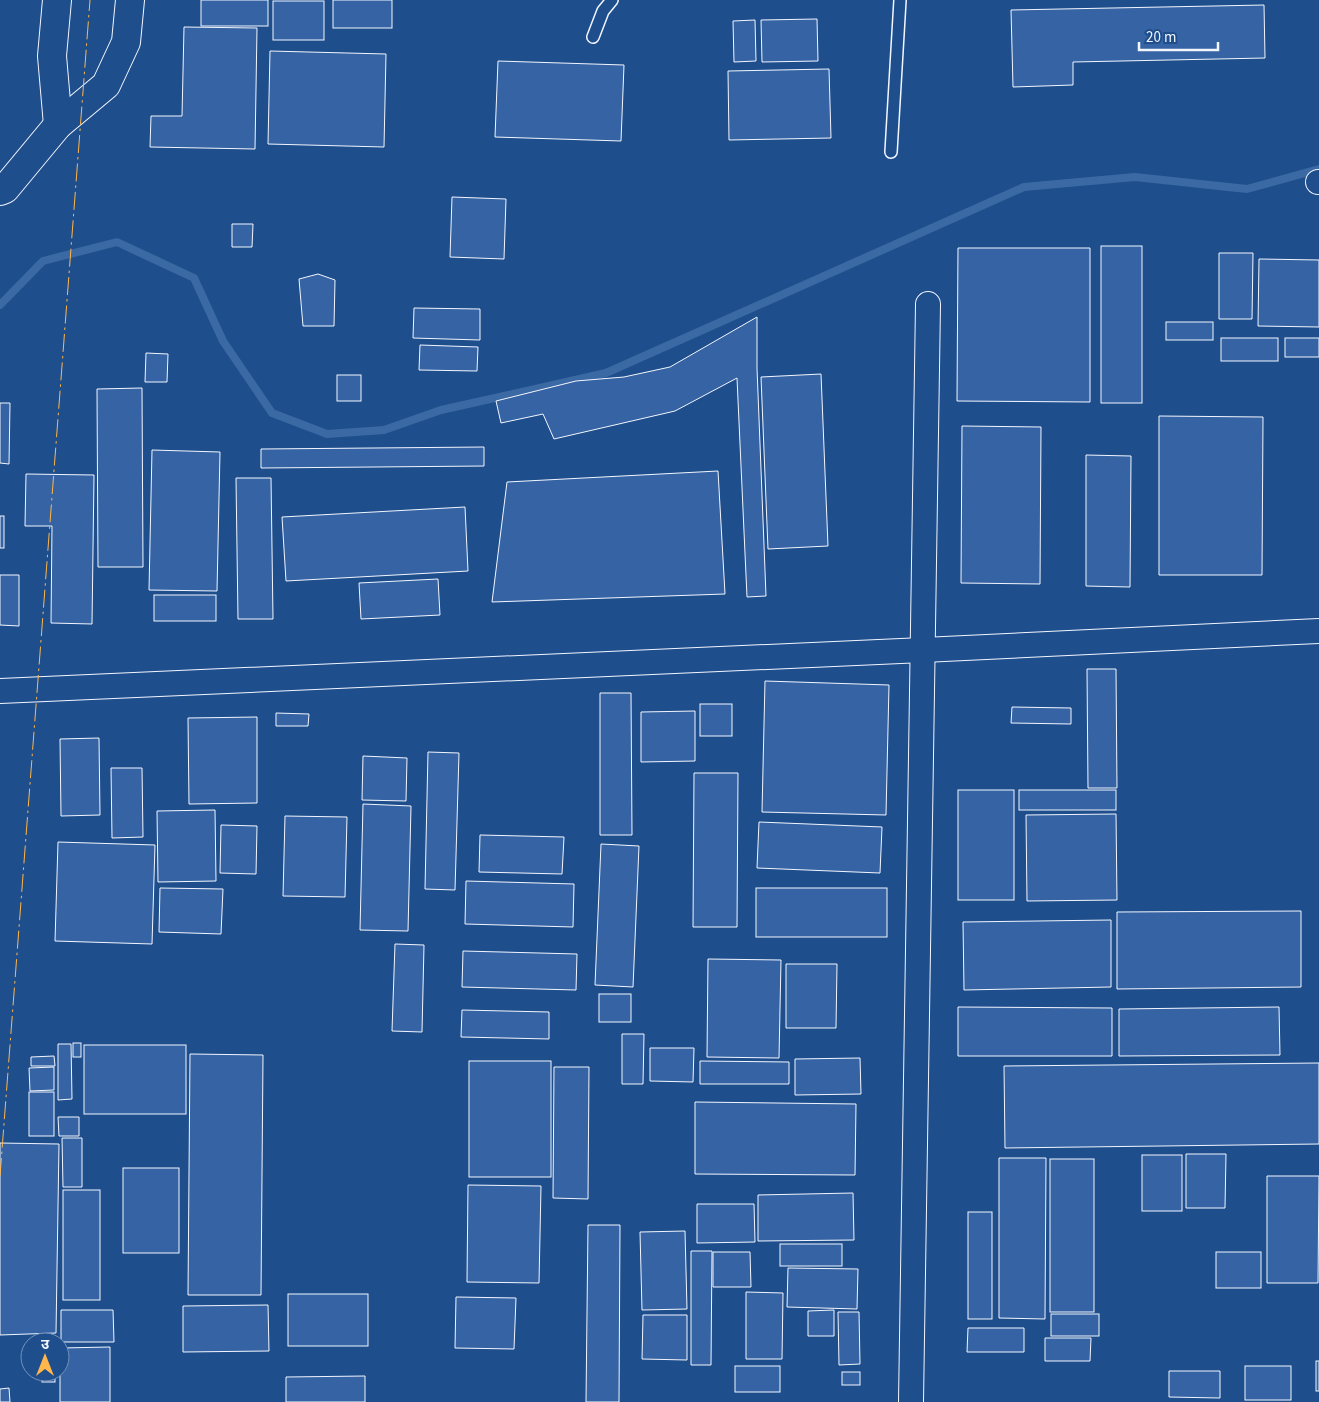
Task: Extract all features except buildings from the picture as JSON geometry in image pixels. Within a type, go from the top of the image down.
[{"type":"street","points":[[57,0],[52,56],[58,125]]},
{"type":"street","points":[[0,191],[5,189],[58,125],[106,85],[126,42],[130,0]]},
{"type":"street","points":[[911,1402],[928,304]]},
{"type":"street","points":[[0,691],[1319,631]]},
{"type":"lane","points":[[593,37],[604,11],[612,0]]},
{"type":"lane","points":[[891,152],[900,0]]},
{"type":"waterway","points":[[0,305],[43,261],[117,242],[194,278],[223,341],[272,413],[327,434],[384,430],[441,410],[606,373],[1024,187],[1135,177],[1247,189],[1319,169]]},
{"type":"power","points":[[0,1176],[90,0]]}]
